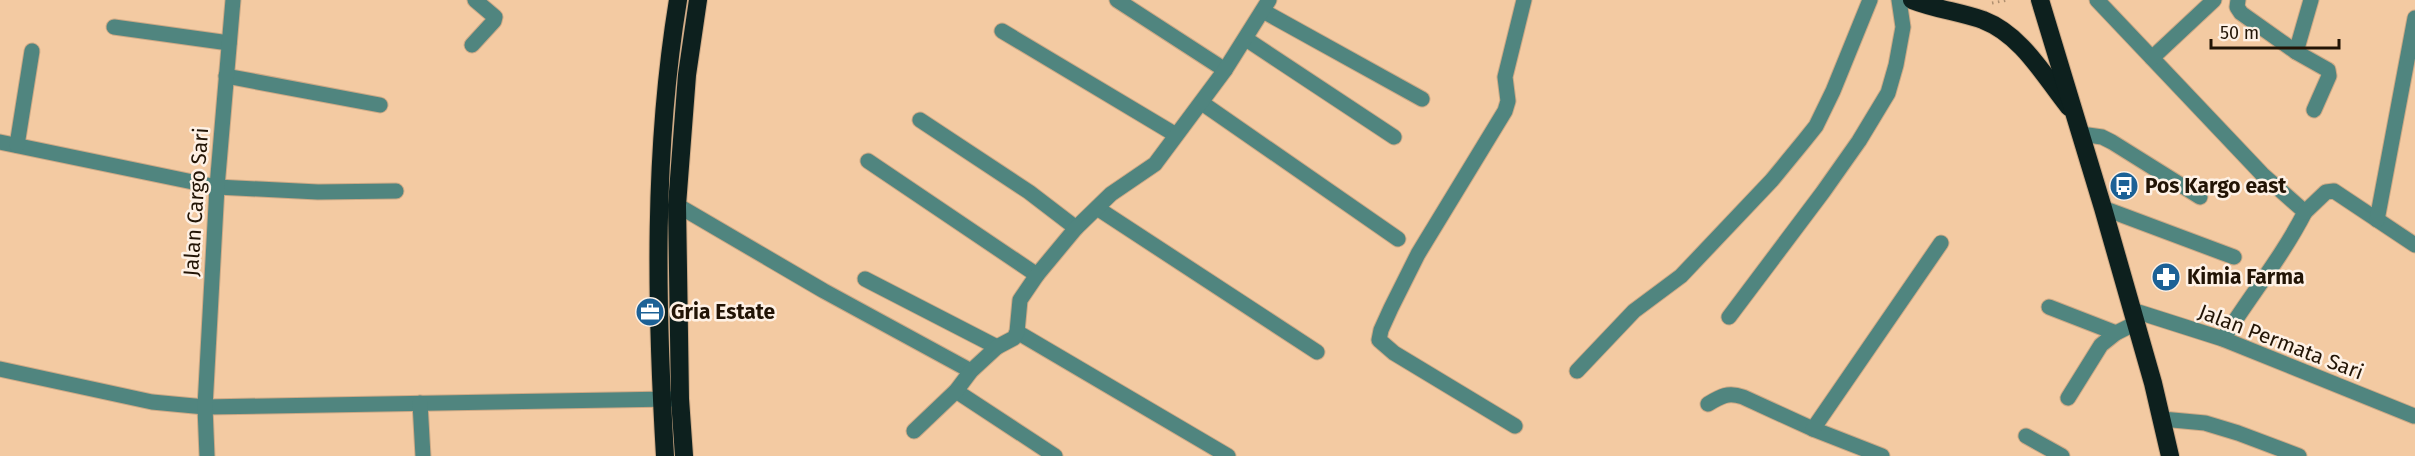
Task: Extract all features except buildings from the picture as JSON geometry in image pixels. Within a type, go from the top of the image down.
[{"type":"highway","points":[[665,456],[661,399],[658,195],[668,73],[678,0]]},
{"type":"highway","points":[[684,456],[680,399],[677,205],[687,75],[698,0]]},
{"type":"highway","points":[[1912,0],[1982,20],[1997,27],[2020,44],[2074,113]]},
{"type":"highway","points":[[2040,0],[2103,208],[2162,419],[2170,456]]},
{"type":"street","name":"Jalan Cargo Sari","points":[[207,456],[205,407],[217,187],[233,0]]},
{"type":"street","points":[[472,45],[495,17],[475,0]]},
{"type":"street","points":[[1117,0],[1225,70]]},
{"type":"street","points":[[1515,426],[1394,353],[1379,340],[1381,330],[1410,269],[1505,111],[1508,101],[1505,77],[1524,0]]},
{"type":"street","points":[[1577,371],[1634,311],[1681,276],[1772,180],[1816,126],[1833,91],[1870,0]]},
{"type":"street","points":[[1730,317],[1859,141],[1888,93],[1896,65],[1902,27],[1899,0]]},
{"type":"street","points":[[2097,0],[2262,174],[2305,212]]},
{"type":"street","points":[[2152,58],[2214,0]]},
{"type":"street","points":[[2238,0],[2237,7],[2241,13],[2296,52],[2328,70],[2329,76],[2314,110]]},
{"type":"street","points":[[2296,52],[2311,0]]},
{"type":"street","points":[[914,431],[956,390],[971,371],[997,347],[1014,338],[1017,332],[1020,300],[1036,275],[1076,228],[1097,208],[1119,188],[1155,164],[1202,103],[1266,6],[1422,99]]},
{"type":"street","points":[[2377,220],[2415,18]]},
{"type":"street","points":[[114,27],[230,43]]},
{"type":"street","points":[[1002,31],[1176,135]]},
{"type":"street","points":[[1246,39],[1394,137]]},
{"type":"street","points":[[17,145],[32,51]]},
{"type":"street","points":[[226,76],[380,105]]},
{"type":"street","points":[[1202,103],[1398,239]]},
{"type":"street","points":[[920,120],[1029,192],[1076,228]]},
{"type":"street","points":[[2081,134],[2102,137],[2112,142],[2200,197]]},
{"type":"street","points":[[0,142],[217,187],[318,192],[396,191]]},
{"type":"street","points":[[868,161],[1036,275]]},
{"type":"street","points":[[2223,339],[2286,246],[2305,212],[2326,192],[2334,191],[2415,245]]},
{"type":"street","points":[[677,205],[824,291],[971,371]]},
{"type":"street","points":[[1097,208],[1317,352]]},
{"type":"street","points":[[2103,208],[2234,256]]},
{"type":"street","points":[[1813,429],[1941,243]]},
{"type":"street","points":[[865,279],[997,347]]},
{"type":"street","points":[[2049,307],[2116,333]]},
{"type":"street","points":[[2068,398],[2101,345],[2134,317]]},
{"type":"street","name":"Jalan Permata Sari","points":[[2134,317],[2223,339],[2414,416]]},
{"type":"street","points":[[1017,332],[1228,456]]},
{"type":"street","points":[[0,369],[152,402],[205,407],[680,399]]},
{"type":"street","points":[[956,390],[1055,456]]},
{"type":"street","points":[[1708,404],[1720,396],[1731,393],[1882,456]]},
{"type":"street","points":[[420,403],[423,456]]},
{"type":"street","points":[[2162,419],[2205,423],[2299,456]]},
{"type":"street","points":[[2026,436],[2062,456]]},
{"type":"path","points":[[1992,3],[2008,0]]},
{"type":"place","name":"Pos Kargo east","points":[[2124,186]]},
{"type":"place","name":"Kimia Farma","points":[[2166,277]]},
{"type":"place","name":"Gria Estate","points":[[650,312]]}]
